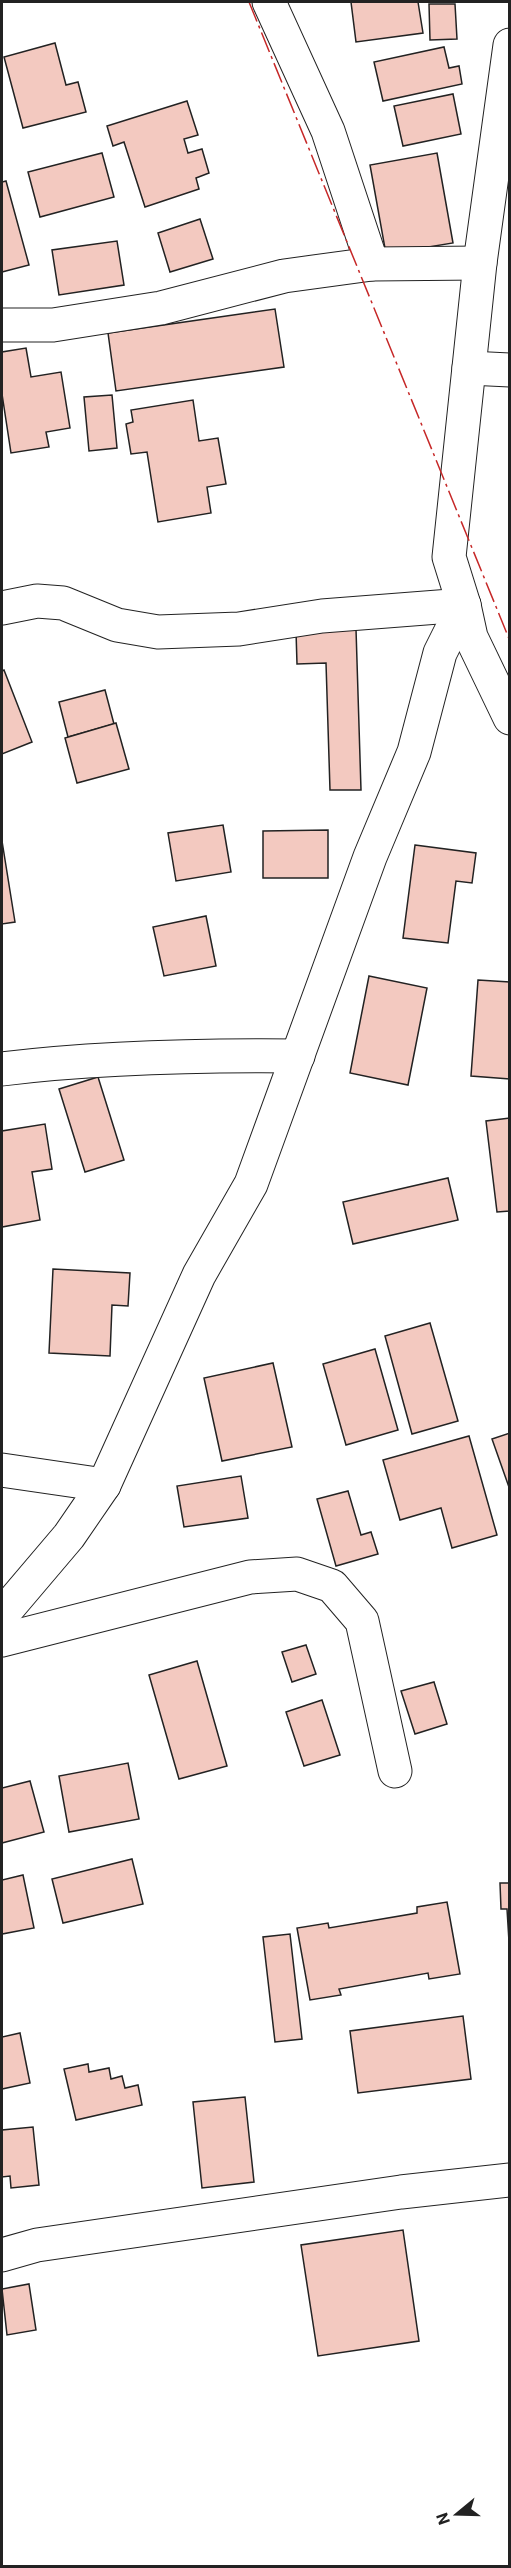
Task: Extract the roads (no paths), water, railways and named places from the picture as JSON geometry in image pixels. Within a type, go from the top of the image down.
[{"type":"street","points":[[269,2],[328,131],[372,264]]},
{"type":"street","points":[[510,45],[480,263],[449,557],[471,637],[510,718]]},
{"type":"street","points":[[2,325],[53,325],[161,308],[284,276],[372,264],[480,263]]},
{"type":"street","points":[[469,368],[510,370]]},
{"type":"street","points":[[2,608],[36,601],[63,603],[117,625],[158,632],[239,629],[333,615],[464,605]]},
{"type":"street","points":[[2,1614],[69,1536],[104,1485],[199,1275],[251,1184],[370,857],[414,752],[440,653],[464,605]]},
{"type":"street","points":[[2,1069],[72,1061],[181,1055],[298,1056]]},
{"type":"street","points":[[2,1470],[104,1485]]},
{"type":"street","points":[[2,1640],[250,1577],[297,1574],[332,1586],[362,1621],[395,1771]]},
{"type":"street","points":[[2,2255],[37,2245],[401,2192],[510,2180]]}]
